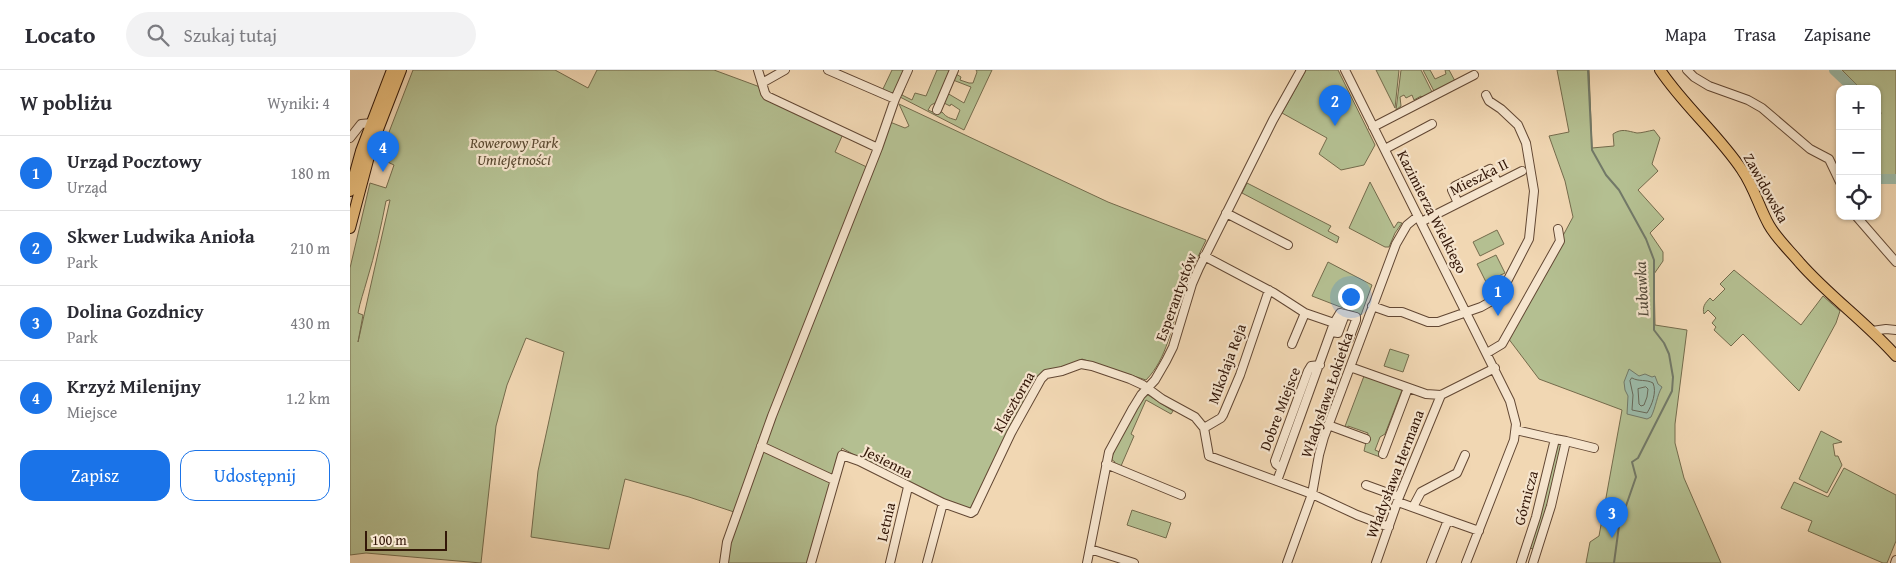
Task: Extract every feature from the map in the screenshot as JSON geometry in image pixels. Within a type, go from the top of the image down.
[{"type":"main road","points":[[350,191],[361,152],[392,70]]},
{"type":"main road","points":[[350,228],[372,145],[401,70]]},
{"type":"main road","name":"Zawidowska","points":[[1660,70],[1675,91],[1723,145],[1743,171],[1769,225],[1777,237],[1830,294],[1872,331],[1896,356]]},
{"type":"street","points":[[758,70],[767,96],[878,148]]},
{"type":"street","points":[[762,83],[785,70]]},
{"type":"street","points":[[828,70],[841,73],[895,99]]},
{"type":"street","points":[[724,563],[728,542],[761,446],[878,148],[895,99],[908,70]]},
{"type":"street","points":[[937,110],[954,70]]},
{"type":"street","name":"Esperantystów","points":[[1106,464],[1118,434],[1141,395],[1155,380],[1173,347],[1192,284],[1204,256],[1273,120],[1301,70]]},
{"type":"street","name":"Kazimierza Wielkiego","points":[[1345,70],[1495,368],[1515,417],[1516,430],[1510,451],[1466,563]]},
{"type":"street","points":[[1687,70],[1694,77],[1709,86],[1743,98],[1762,108],[1810,149],[1830,159],[1837,175]]},
{"type":"street","points":[[1373,127],[1474,75]]},
{"type":"street","points":[[1372,306],[1389,312],[1402,312],[1436,323],[1467,313],[1497,298],[1501,292],[1529,239],[1534,198],[1531,164],[1522,134],[1513,120],[1490,101],[1486,95]]},
{"type":"street","points":[[350,138],[354,130],[361,124],[372,123]]},
{"type":"street","points":[[1384,149],[1432,124]]},
{"type":"street","points":[[1458,204],[1452,190],[1455,186],[1490,169],[1498,183]]},
{"type":"street","name":"Mieszka II","points":[[1420,219],[1458,204],[1522,171]]},
{"type":"street","points":[[1226,213],[1288,245]]},
{"type":"street","name":"Władysława Łokietka","points":[[1287,563],[1312,494],[1318,455],[1328,425],[1398,238],[1407,225],[1420,219]]},
{"type":"street","points":[[1859,220],[1896,262]]},
{"type":"street","points":[[1487,353],[1502,344],[1516,320],[1560,241],[1558,229]]},
{"type":"street","points":[[1204,256],[1269,290],[1333,328],[1340,313],[1356,317],[1348,339]]},
{"type":"street","name":"Mikołaja Reja","points":[[1147,388],[1162,399],[1195,417],[1204,428],[1224,415],[1240,375],[1269,290]]},
{"type":"street","name":"Dobre Miejsce","points":[[1292,344],[1304,311]]},
{"type":"street","name":"Dobre Miejsce","points":[[1277,481],[1333,328],[1338,333],[1344,317]]},
{"type":"street","points":[[1872,331],[1896,330]]},
{"type":"street","name":"Klasztorna","points":[[971,513],[974,511],[1020,416],[1045,375],[1062,372],[1076,364],[1084,364],[1130,379],[1147,388]]},
{"type":"street","points":[[1350,367],[1426,394],[1441,395],[1495,368]]},
{"type":"street","points":[[1383,454],[1408,388]]},
{"type":"street","name":"Władysława Hermana","points":[[1376,563],[1441,395]]},
{"type":"street","points":[[1328,425],[1366,440]]},
{"type":"street","points":[[1204,428],[1209,456],[1312,494],[1356,515],[1389,527]]},
{"type":"street","points":[[1516,430],[1594,448]]},
{"type":"street","name":"Górnicza","points":[[1521,563],[1545,482],[1555,439]]},
{"type":"street","name":"Górnicza","points":[[1533,563],[1551,506],[1566,441]]},
{"type":"street","points":[[761,446],[834,480]]},
{"type":"street","name":"Jesienna","points":[[811,563],[842,454],[859,461],[908,488],[971,513]]},
{"type":"street","points":[[1413,507],[1421,492],[1457,473],[1465,455]]},
{"type":"street","points":[[1087,563],[1106,464],[1181,495]]},
{"type":"street","points":[[1366,485],[1413,507],[1479,531]]},
{"type":"street","name":"Letnia","points":[[890,563],[908,488]]},
{"type":"street","points":[[927,563],[943,503]]},
{"type":"street","points":[[1431,563],[1448,520]]},
{"type":"street","points":[[1090,549],[1134,563]]},
{"type":"street","points":[[1526,549],[1537,552]]},
{"type":"green space","name":"Rowerowy Park Umiejętności","points":[[413,70],[555,70],[588,88],[597,70],[714,70],[760,87],[763,96],[843,134],[835,152],[871,169],[890,122],[905,128],[909,126],[899,104],[1108,202],[1206,240],[1186,283],[1164,352],[1153,372],[1146,380],[1082,359],[1061,369],[1042,372],[970,509],[961,509],[906,484],[842,448],[808,563],[722,563],[734,512],[625,479],[609,549],[531,537],[538,471],[564,352],[526,338],[507,385],[496,426],[481,563],[366,553],[350,555],[350,268],[370,183],[386,188],[394,165],[379,158]],"holes":[[[390,200],[358,342],[363,315],[358,313],[386,201]]]},
{"type":"green space","points":[[892,70],[905,70],[893,95],[882,91]]},
{"type":"green space","points":[[937,70],[951,70],[937,102],[931,105],[928,110],[937,114],[942,112],[947,117],[956,120],[960,110],[951,104],[950,106],[944,103],[947,93],[964,103],[971,87],[953,80],[956,74],[961,77],[960,80],[973,83],[976,70],[992,70],[964,130],[900,97],[903,87],[905,87],[902,95],[912,100],[915,93],[926,96]]},
{"type":"green space","points":[[1306,70],[1338,70],[1375,145],[1364,165],[1341,170],[1319,154],[1327,138],[1282,113]]},
{"type":"green space","points":[[1376,70],[1399,70],[1395,108]]},
{"type":"green space","points":[[1401,70],[1421,70],[1433,94],[1423,98],[1421,96],[1414,100],[1412,95],[1406,98],[1404,95],[1400,97],[1401,106],[1396,110]]},
{"type":"green space","points":[[1423,70],[1430,70],[1435,79],[1446,74],[1445,70],[1449,70],[1455,81],[1435,93]]},
{"type":"green space","points":[[1557,70],[1589,70],[1592,148],[1614,146],[1613,134],[1622,131],[1637,133],[1654,130],[1660,138],[1652,164],[1658,171],[1638,190],[1664,219],[1650,233],[1663,252],[1663,261],[1654,274],[1655,325],[1687,330],[1675,424],[1675,443],[1684,478],[1721,563],[1586,563],[1590,542],[1599,536],[1622,410],[1539,379],[1508,338],[1573,217],[1565,181],[1549,136],[1569,132]]},
{"type":"green space","points":[[1842,70],[1896,70],[1896,175],[1881,176],[1881,85],[1857,85]]},
{"type":"green space","points":[[1370,182],[1394,228],[1398,222],[1402,223],[1389,247],[1385,247],[1349,228]]},
{"type":"green space","points":[[1247,183],[1331,226],[1328,231],[1339,237],[1337,243],[1242,193]]},
{"type":"green space","points":[[1497,230],[1504,244],[1480,256],[1473,242]]},
{"type":"green space","points":[[1496,255],[1505,273],[1486,282],[1477,264]]},
{"type":"green space","points":[[1328,262],[1372,285],[1361,315],[1312,296]]},
{"type":"green space","points":[[1734,270],[1801,325],[1823,296],[1840,311],[1836,323],[1799,391],[1743,334],[1731,346],[1714,330],[1716,327],[1712,323],[1716,318],[1708,310],[1704,314],[1705,303],[1710,298],[1713,301],[1725,289],[1720,284]]},
{"type":"green space","points":[[1390,349],[1409,355],[1403,372],[1384,366]]},
{"type":"green space","points":[[1364,376],[1402,390],[1385,434],[1380,437],[1375,450],[1382,453],[1380,457],[1364,451],[1368,433],[1348,426],[1347,430],[1344,429]]},
{"type":"green space","points":[[1148,395],[1173,411],[1171,414],[1146,400],[1131,434],[1134,436],[1121,466],[1114,464],[1115,462],[1111,459],[1122,433],[1144,397]]},
{"type":"green space","points":[[1821,431],[1842,442],[1833,444],[1835,456],[1838,456],[1842,465],[1827,493],[1799,479]]},
{"type":"green space","points":[[1557,443],[1562,444],[1554,487],[1534,549],[1529,548]]},
{"type":"green space","points":[[1844,468],[1896,495],[1896,541],[1887,563],[1883,563],[1808,531],[1812,521],[1781,508],[1794,482],[1828,497]]},
{"type":"green space","points":[[1132,510],[1171,523],[1166,538],[1127,525]]},
{"type":"water","points":[[1629,369],[1639,376],[1645,374],[1652,377],[1655,376],[1658,384],[1662,387],[1651,417],[1647,419],[1627,414],[1628,396],[1624,382]]},
{"type":"waterway","name":"Lubawka","points":[[1588,70],[1592,150],[1606,175],[1619,190],[1646,239],[1654,260],[1654,330],[1664,343],[1669,354],[1673,377],[1672,391],[1638,458],[1632,462],[1636,477],[1619,526],[1614,563]]},
{"type":"waterway","points":[[1834,70],[1850,85]]},
{"type":"waterway","points":[[1881,179],[1896,179]]},
{"type":"place","name":"Skwer Ludwika Anioła","points":[[1335,126]]},
{"type":"place","name":"Krzyż Milenijny","points":[[383,172]]},
{"type":"place","name":"Urząd Pocztowy","points":[[1498,316]]},
{"type":"place","name":"Dolina Gozdnicy","points":[[1612,538]]}]
